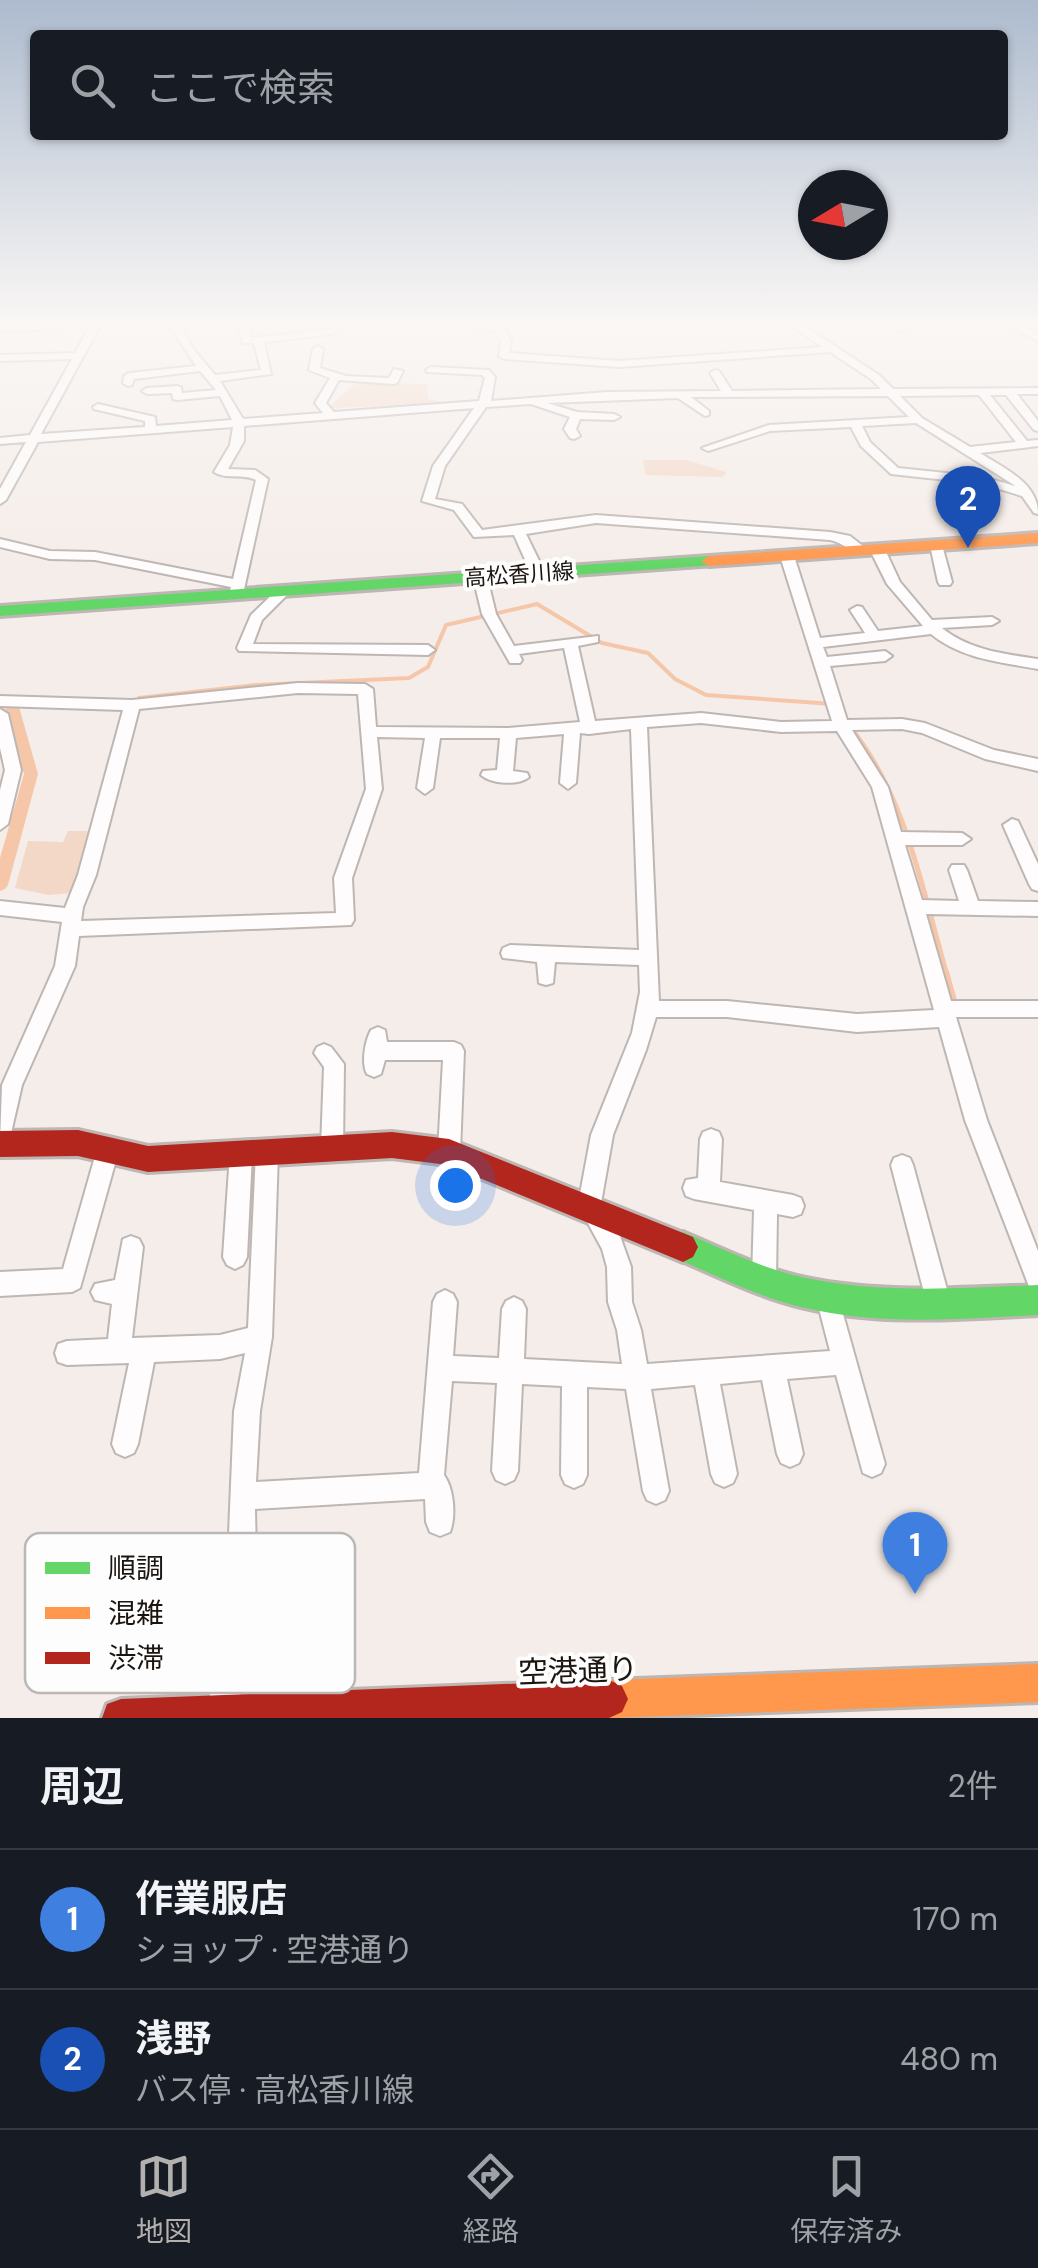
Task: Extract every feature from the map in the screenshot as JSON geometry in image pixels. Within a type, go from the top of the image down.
[{"type":"main road","name":"高松香川線","points":[[0,610],[237,589],[284,591],[1038,538]]},
{"type":"main road","points":[[1,1145],[78,1143],[148,1159],[392,1145],[449,1152],[764,1280],[828,1297],[939,1304],[1038,1300]]},
{"type":"main road","name":"空港通り","points":[[121,1718],[1038,1683]]},
{"type":"street","points":[[0,500],[50,406]]},
{"type":"street","points":[[0,543],[50,555],[96,556],[237,589],[262,490],[257,476],[220,472],[240,434],[228,406]]},
{"type":"street","points":[[323,406],[331,416]]},
{"type":"street","points":[[0,441],[455,406]]},
{"type":"street","points":[[480,406],[439,466],[428,502],[458,506],[479,534],[596,519],[846,539],[870,550],[890,580],[947,644],[1038,664]]},
{"type":"street","points":[[548,406],[576,415],[614,416]]},
{"type":"street","points":[[695,406],[705,414]]},
{"type":"street","points":[[905,406],[918,420],[996,466],[1030,495],[1038,510]]},
{"type":"street","points":[[995,406],[1038,454]]},
{"type":"street","points":[[1021,406],[1038,428]]},
{"type":"street","points":[[98,407],[150,419],[150,430]]},
{"type":"street","points":[[574,436],[570,428],[576,415]]},
{"type":"street","points":[[708,448],[769,428],[918,420]]},
{"type":"street","points":[[855,424],[866,444],[894,471],[984,482],[1030,495]]},
{"type":"street","points":[[967,451],[1030,444]]},
{"type":"street","points":[[518,531],[538,573]]},
{"type":"street","points":[[936,546],[945,582]]},
{"type":"street","points":[[787,556],[846,725],[902,838],[922,907],[945,1014],[976,1120],[1038,1281]]},
{"type":"street","points":[[480,577],[489,614],[512,656],[593,639]]},
{"type":"street","points":[[284,591],[256,618],[244,648],[428,650]]},
{"type":"street","points":[[857,610],[874,636]]},
{"type":"street","points":[[820,653],[874,636],[992,621]]},
{"type":"street","points":[[568,784],[581,729],[570,642]]},
{"type":"street","points":[[820,653],[885,656]]},
{"type":"street","points":[[0,701],[132,705],[298,688],[365,690],[374,789],[343,878],[344,920],[72,923],[0,908]]},
{"type":"street","points":[[1,1145],[12,1085],[66,966],[72,923],[132,705]]},
{"type":"street","points":[[0,714],[14,770],[0,824]]},
{"type":"street","points":[[371,732],[508,733],[701,718],[748,726],[926,728],[991,755],[1038,765]]},
{"type":"street","points":[[639,725],[649,1008],[643,1043],[602,1133],[589,1206],[612,1244],[656,1492]]},
{"type":"street","points":[[505,776],[508,733]]},
{"type":"street","points":[[425,788],[433,734]]},
{"type":"street","points":[[1012,825],[1032,855],[1038,884]]},
{"type":"street","points":[[902,838],[962,838]]},
{"type":"street","points":[[958,870],[971,908]]},
{"type":"street","points":[[922,907],[1038,910]]},
{"type":"street","points":[[510,953],[646,958]]},
{"type":"street","points":[[546,954],[546,977]]},
{"type":"street","points":[[649,1008],[727,1009],[856,1022],[1038,1008]]},
{"type":"street","points":[[376,1052],[454,1050],[449,1152]]},
{"type":"street","points":[[324,1054],[334,1064],[332,1148]]},
{"type":"street","points":[[711,1140],[701,1189],[792,1206]]},
{"type":"street","points":[[0,1284],[72,1280],[107,1152]]},
{"type":"street","points":[[235,1257],[254,1153]]},
{"type":"street","points":[[242,1533],[247,1412],[260,1337],[254,1153]]},
{"type":"street","points":[[902,1165],[939,1304]]},
{"type":"street","points":[[764,1280],[766,1202]]},
{"type":"street","points":[[124,1444],[132,1349],[113,1292],[130,1246]]},
{"type":"street","points":[[828,1297],[872,1464]]},
{"type":"street","points":[[432,1473],[445,1302]]},
{"type":"street","points":[[505,1471],[514,1309]]},
{"type":"street","points":[[66,1353],[220,1346],[260,1337]]},
{"type":"street","points":[[442,1368],[638,1378],[845,1362]]},
{"type":"street","points":[[772,1367],[790,1454]]},
{"type":"street","points":[[705,1372],[724,1474]]},
{"type":"street","points":[[574,1475],[576,1375]]},
{"type":"street","points":[[242,1496],[437,1486],[440,1522]]},
{"type":"street","points":[[224,1714],[225,1693]]},
{"type":"shaded area","points":[[643,460],[687,460],[726,472],[723,477],[646,475]]},
{"type":"shaded area","points":[[68,831],[93,831],[71,893],[49,895],[15,888],[28,841],[63,842]]},
{"type":"waterway","points":[[139,698],[257,685],[409,678],[428,667],[446,625],[537,604],[602,643],[648,653],[675,679],[706,695],[833,704]]},
{"type":"waterway","points":[[0,885],[31,774],[12,707]]},
{"type":"waterway","points":[[850,727],[870,755],[899,814],[947,975]]},
{"type":"waterway","points":[[946,972],[955,1004]]},
{"type":"traffic: fast","points":[[0,611],[709,561]]},
{"type":"traffic: fast","points":[[683,1247],[769,1282],[822,1296],[903,1303],[1038,1300]]},
{"type":"traffic: slow","points":[[709,561],[1038,538]]},
{"type":"traffic: slow","points":[[609,1699],[1038,1683]]},
{"type":"traffic: jam","points":[[0,1144],[78,1143],[148,1159],[392,1145],[449,1152],[683,1247]]},
{"type":"traffic: jam","points":[[121,1718],[609,1699]]},
{"type":"place","name":"浅野","points":[[968,548]]},
{"type":"place","name":"作業服店","points":[[915,1594]]}]
